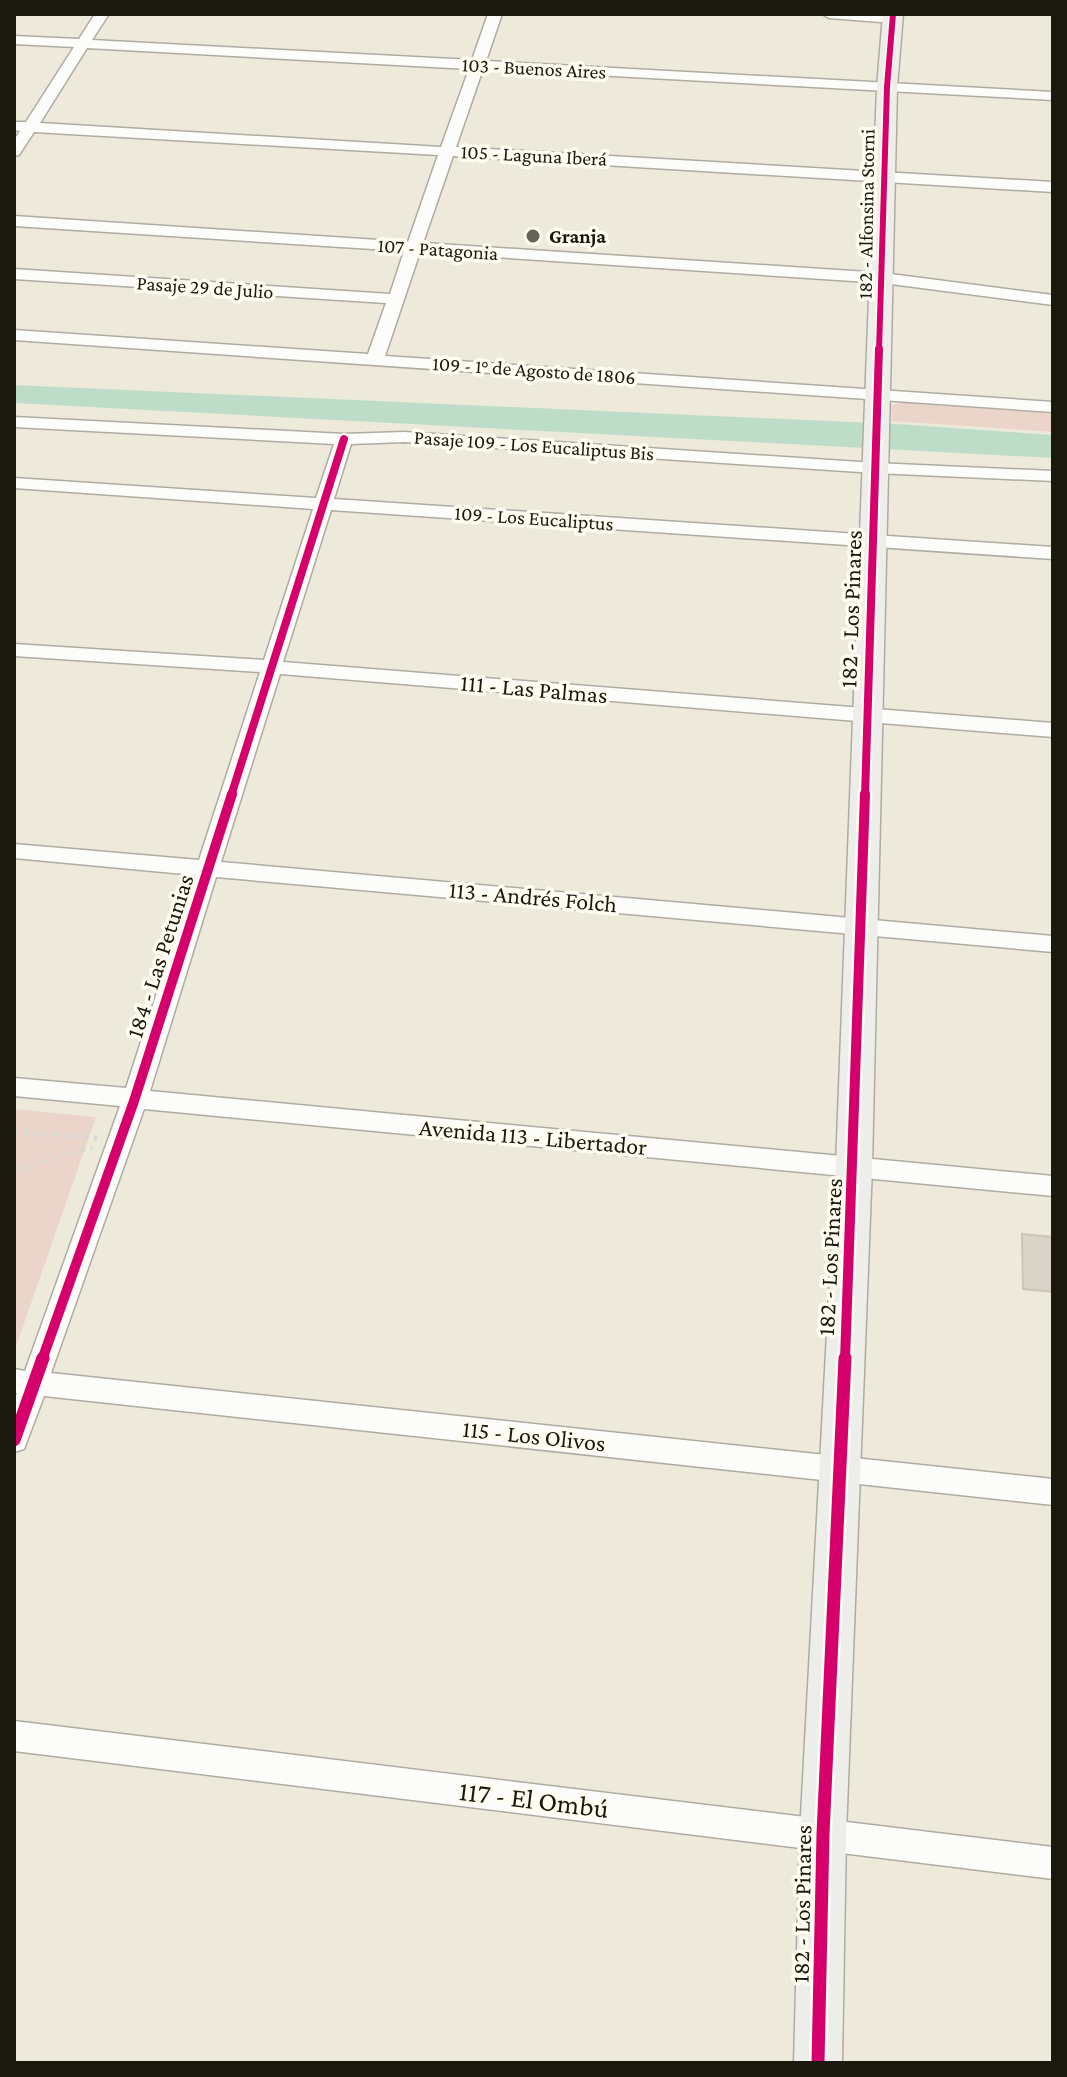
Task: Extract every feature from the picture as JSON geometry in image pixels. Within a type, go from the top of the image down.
[{"type":"street","points":[[14,152],[102,14]]},
{"type":"street","points":[[375,359],[495,14]]},
{"type":"street","points":[[829,14],[893,16]]},
{"type":"street","name":"182 - Alfonsina Storni","points":[[875,460],[887,87],[893,16]]},
{"type":"street","name":"103 - Buenos Aires","points":[[14,40],[1053,96]]},
{"type":"street","name":"105 - Laguna Iberá","points":[[14,126],[1053,187]]},
{"type":"street","name":"107 - Patagonia","points":[[14,221],[883,278],[1053,300]]},
{"type":"street","name":"Pasaje 29 de Julio","points":[[14,274],[396,299]]},
{"type":"street","name":"109 - 1° de Agosto de 1806","points":[[14,335],[375,359],[878,404],[1053,407]]},
{"type":"street","name":"Pasaje 109 - Los Eucaliptus Bis","points":[[14,422],[344,439],[404,437],[875,460],[1053,476]]},
{"type":"street","name":"184 - Las Petunias","points":[[14,1440],[23,1382],[134,1101],[326,504],[344,439]]},
{"type":"street","name":"182 - Los Pinares","points":[[818,2063],[823,1834],[854,1166],[875,460]]},
{"type":"street","name":"109 - Los Eucaliptus","points":[[14,483],[1053,553]]},
{"type":"street","name":"111 - Las Palmas","points":[[14,650],[274,667],[1053,730]]},
{"type":"street","name":"113 - Andrés Folch","points":[[14,851],[1053,944]]},
{"type":"street","name":"Avenida 113 - Libertador","points":[[14,1087],[134,1101],[1053,1186]]},
{"type":"street","name":"115 - Los Olivos","points":[[23,1382],[1053,1492]]},
{"type":"street","name":"117 - El Ombú","points":[[14,1736],[1053,1863]]},
{"type":"path","points":[[14,1132],[120,1140]]},
{"type":"path","points":[[14,1170],[120,1140]]},
{"type":"shaded area","points":[[14,385],[897,424],[1053,435],[1053,458],[14,403]]},
{"type":"shaded area","points":[[902,402],[1053,414],[1053,432],[892,421],[891,406]]},
{"type":"shaded area","points":[[14,1109],[96,1117],[14,1352]]},
{"type":"building","points":[[1022,1234],[1053,1237],[1053,1292],[1023,1289]]},
{"type":"cycle path","points":[[818,2063],[823,1834],[854,1166],[887,87],[893,14]]},
{"type":"cycle path","points":[[14,1440],[134,1101],[344,439]]},
{"type":"place","name":"Granja","points":[[533,236]]}]
